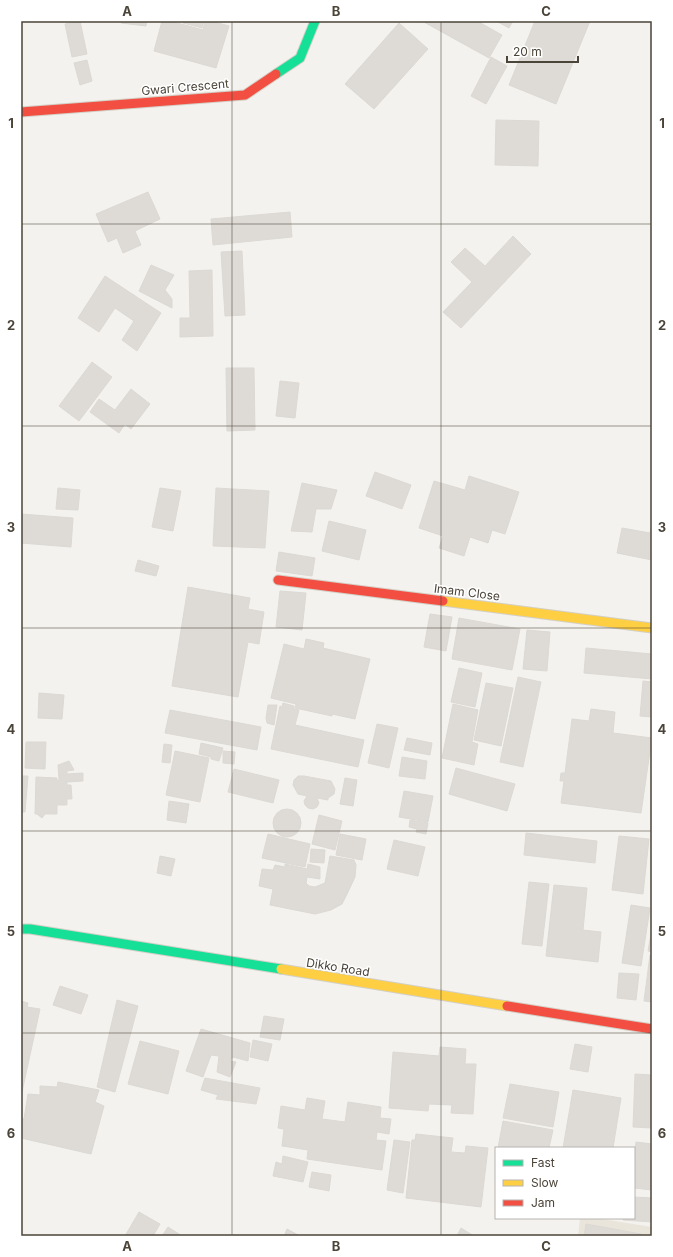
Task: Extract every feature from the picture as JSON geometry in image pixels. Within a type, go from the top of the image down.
[{"type":"street","name":"Gwari Crescent","points":[[21,112],[245,95],[300,58],[315,21]]},
{"type":"street","name":"Imam Close","points":[[278,580],[652,628]]},
{"type":"street","name":"Dikko Road","points":[[21,929],[30,929],[652,1029]]},
{"type":"shaded area","points":[[580,1219],[602,1219],[652,1227],[652,1236],[578,1236]]},
{"type":"building","points":[[80,21],[87,54],[72,57],[65,24]]},
{"type":"building","points":[[122,21],[147,21],[146,26],[121,23]]},
{"type":"building","points":[[162,21],[170,21],[203,30],[205,21],[211,21],[229,26],[216,68],[154,51]]},
{"type":"building","points":[[184,21],[204,21],[202,28],[183,23]]},
{"type":"building","points":[[422,21],[477,21],[502,35],[489,58]]},
{"type":"building","points":[[496,21],[513,21],[509,28]]},
{"type":"building","points":[[535,21],[590,21],[556,104],[509,85]]},
{"type":"building","points":[[399,23],[428,49],[374,109],[345,84]]},
{"type":"building","points":[[491,57],[507,66],[486,104],[471,96]]},
{"type":"building","points":[[87,60],[92,81],[80,85],[74,63]]},
{"type":"building","points":[[496,120],[539,121],[538,166],[495,165]]},
{"type":"building","points":[[148,192],[160,219],[135,231],[141,245],[123,253],[117,238],[108,242],[96,214]]},
{"type":"building","points":[[290,212],[292,237],[213,245],[211,219]]},
{"type":"building","points":[[513,236],[531,254],[461,328],[443,312],[472,282],[451,262],[465,248],[485,266]]},
{"type":"building","points":[[242,251],[245,315],[225,316],[221,252]]},
{"type":"building","points":[[151,265],[174,275],[165,290],[172,299],[172,308],[139,291]]},
{"type":"building","points":[[212,270],[213,336],[180,337],[180,318],[190,318],[189,271]]},
{"type":"building","points":[[105,276],[161,313],[137,351],[122,340],[134,321],[115,308],[99,332],[78,318]]},
{"type":"building","points":[[92,362],[112,377],[79,421],[59,406]]},
{"type":"building","points":[[226,368],[254,368],[255,430],[227,431]]},
{"type":"building","points":[[280,381],[299,383],[295,418],[276,416]]},
{"type":"building","points":[[131,389],[150,404],[131,429],[125,424],[119,433],[90,412],[99,399],[115,410]]},
{"type":"building","points":[[375,472],[411,485],[402,509],[366,496]]},
{"type":"building","points":[[469,476],[519,492],[505,534],[492,530],[488,543],[470,537],[464,556],[439,548],[443,536],[419,528],[434,481],[465,490]]},
{"type":"building","points":[[302,483],[337,490],[331,509],[316,509],[312,532],[291,531]]},
{"type":"building","points":[[58,488],[80,490],[78,510],[56,509]]},
{"type":"building","points":[[160,488],[181,491],[173,531],[152,527]]},
{"type":"building","points":[[216,488],[269,491],[265,548],[213,546]]},
{"type":"building","points":[[21,514],[73,518],[71,547],[21,543]]},
{"type":"building","points":[[329,521],[366,530],[359,560],[322,551]]},
{"type":"building","points":[[652,523],[652,560],[617,553],[622,528],[650,533]]},
{"type":"building","points":[[279,552],[315,558],[312,576],[276,571]]},
{"type":"building","points":[[138,560],[159,566],[156,576],[135,571]]},
{"type":"building","points":[[188,587],[250,598],[248,609],[264,612],[259,644],[248,642],[238,697],[172,686]]},
{"type":"building","points":[[280,591],[306,593],[302,630],[276,627]]},
{"type":"building","points":[[430,614],[452,617],[446,651],[424,647]]},
{"type":"building","points":[[459,618],[520,629],[512,670],[452,659]]},
{"type":"building","points":[[527,630],[550,632],[547,671],[523,669]]},
{"type":"building","points":[[306,639],[324,643],[323,648],[370,659],[355,719],[295,708],[296,704],[271,698],[284,644],[304,649]]},
{"type":"building","points":[[586,648],[652,654],[652,679],[584,673]]},
{"type":"building","points":[[459,668],[482,673],[475,707],[451,702]]},
{"type":"building","points":[[518,677],[541,682],[523,767],[500,762]]},
{"type":"building","points":[[643,681],[652,682],[652,717],[640,716]]},
{"type":"building","points":[[486,683],[513,688],[501,746],[474,740]]},
{"type":"building","points":[[39,693],[64,695],[62,719],[38,718]]},
{"type":"building","points":[[283,703],[294,706],[294,709],[299,710],[295,725],[364,740],[358,767],[271,749],[280,706],[282,707]]},
{"type":"building","points":[[453,704],[478,710],[472,742],[478,744],[474,765],[442,758]]},
{"type":"building","points":[[268,705],[277,705],[274,725],[267,723],[266,718]]},
{"type":"building","points":[[591,709],[615,712],[613,733],[652,738],[641,813],[561,803],[564,781],[560,781],[561,773],[565,773],[572,719],[589,721]]},
{"type":"building","points":[[170,710],[261,727],[257,750],[165,733]]},
{"type":"building","points":[[377,724],[398,728],[389,768],[368,763]]},
{"type":"building","points":[[407,738],[432,743],[430,755],[404,750]]},
{"type":"building","points":[[26,742],[46,742],[45,769],[25,768]]},
{"type":"building","points":[[201,743],[223,748],[219,761],[199,754]]},
{"type":"building","points":[[164,744],[172,745],[170,763],[162,762]]},
{"type":"building","points":[[175,751],[209,758],[200,802],[166,795]]},
{"type":"building","points":[[223,751],[235,752],[234,764],[223,763]]},
{"type":"building","points":[[402,757],[427,761],[425,779],[399,776]]},
{"type":"building","points":[[69,761],[74,770],[67,771],[67,774],[83,773],[83,781],[67,782],[67,785],[71,785],[72,799],[67,799],[67,805],[57,805],[57,814],[45,814],[42,818],[35,814],[36,777],[57,778],[57,781],[59,780],[58,765]]},
{"type":"building","points":[[456,768],[515,784],[507,811],[449,794]]},
{"type":"building","points":[[234,769],[279,780],[273,803],[228,792]]},
{"type":"building","points":[[21,776],[28,776],[25,812],[21,812]]},
{"type":"building","points":[[298,776],[331,781],[335,789],[334,794],[328,798],[328,800],[317,798],[319,803],[317,807],[313,809],[308,808],[304,801],[307,796],[298,794],[293,785],[294,780]]},
{"type":"building","points":[[345,778],[357,780],[353,806],[340,804]]},
{"type":"building","points":[[404,791],[433,796],[428,822],[399,817]]},
{"type":"building","points":[[169,801],[189,804],[186,823],[167,820]]},
{"type":"building","points":[[287,809],[297,813],[301,823],[297,833],[287,837],[277,833],[273,823],[277,813]]},
{"type":"building","points":[[319,815],[342,821],[335,850],[312,844]]},
{"type":"building","points":[[410,820],[428,823],[426,834],[416,832],[417,829],[409,827]]},
{"type":"building","points":[[526,833],[597,841],[595,863],[524,855]]},
{"type":"building","points":[[268,834],[310,844],[305,867],[262,858]]},
{"type":"building","points":[[340,834],[366,839],[362,860],[336,855]]},
{"type":"building","points":[[619,836],[649,839],[643,894],[612,890]]},
{"type":"building","points":[[394,840],[425,847],[418,876],[387,869]]},
{"type":"building","points":[[311,849],[325,850],[324,863],[310,862]]},
{"type":"building","points":[[160,856],[175,859],[171,876],[157,873]]},
{"type":"building","points":[[330,856],[354,860],[356,865],[355,877],[342,904],[331,910],[315,914],[270,905],[273,889],[259,886],[262,869],[273,870],[275,865],[285,867],[285,864],[307,869],[308,864],[320,867],[320,879],[307,877],[306,883],[309,886],[315,887],[325,883]]},
{"type":"building","points":[[529,882],[549,884],[542,946],[522,944]]},
{"type":"building","points":[[554,885],[587,888],[583,930],[601,932],[598,962],[546,956]]},
{"type":"building","points":[[631,905],[650,908],[641,966],[622,963]]},
{"type":"building","points":[[652,928],[652,952],[648,951]]},
{"type":"building","points":[[650,955],[652,955],[652,1002],[644,1001]]},
{"type":"building","points":[[619,973],[639,974],[636,1000],[617,998]]},
{"type":"building","points":[[60,986],[88,995],[81,1014],[53,1005]]},
{"type":"building","points":[[117,1000],[138,1006],[115,1092],[97,1087]]},
{"type":"building","points":[[21,1001],[28,1003],[27,1007],[40,1009],[22,1092]]},
{"type":"building","points":[[264,1016],[284,1019],[280,1040],[260,1037]]},
{"type":"building","points":[[201,1029],[250,1043],[248,1061],[233,1057],[230,1061],[236,1062],[230,1077],[217,1072],[219,1056],[211,1055],[203,1077],[186,1071]]},
{"type":"building","points":[[253,1040],[272,1044],[268,1061],[250,1057]]},
{"type":"building","points":[[140,1041],[179,1051],[168,1094],[128,1084]]},
{"type":"building","points":[[575,1044],[592,1047],[588,1072],[570,1069]]},
{"type":"building","points":[[440,1047],[466,1049],[465,1064],[476,1064],[473,1114],[451,1113],[452,1105],[429,1104],[428,1111],[389,1108],[393,1052],[439,1056]]},
{"type":"building","points":[[635,1074],[652,1075],[652,1128],[633,1127]]},
{"type":"building","points":[[205,1078],[260,1088],[256,1104],[216,1099],[218,1095],[201,1090]]},
{"type":"building","points":[[58,1082],[99,1090],[95,1102],[104,1106],[91,1154],[21,1138],[21,1118],[24,1119],[28,1094],[40,1095],[40,1086],[57,1087]]},
{"type":"building","points":[[510,1084],[559,1092],[553,1127],[503,1118]]},
{"type":"building","points":[[573,1090],[621,1098],[613,1147],[563,1147]]},
{"type":"building","points":[[307,1098],[325,1101],[322,1119],[345,1122],[348,1102],[381,1107],[380,1118],[391,1119],[389,1134],[377,1132],[376,1140],[386,1141],[382,1170],[307,1159],[308,1150],[282,1146],[284,1129],[278,1128],[281,1106],[305,1110]]},
{"type":"building","points":[[503,1121],[553,1130],[549,1147],[498,1147]]},
{"type":"building","points":[[416,1134],[453,1138],[451,1152],[465,1153],[466,1146],[488,1148],[481,1207],[406,1198],[412,1140],[415,1140]]},
{"type":"building","points":[[394,1140],[410,1142],[403,1193],[387,1190]]},
{"type":"building","points":[[636,1142],[652,1144],[652,1190],[635,1188]]},
{"type":"building","points":[[283,1156],[308,1162],[303,1182],[273,1176],[276,1162],[282,1164]]},
{"type":"building","points":[[312,1172],[331,1175],[329,1191],[309,1187]]},
{"type":"building","points":[[635,1197],[652,1198],[652,1222],[623,1220],[635,1219]]},
{"type":"building","points":[[139,1212],[160,1224],[153,1236],[125,1236]]},
{"type":"building","points":[[586,1224],[641,1234],[640,1236],[584,1236]]},
{"type":"building","points":[[168,1227],[182,1236],[162,1236]]},
{"type":"building","points":[[461,1228],[474,1236],[457,1236]]},
{"type":"building","points":[[287,1229],[300,1236],[284,1236]]},
{"type":"traffic: fast","points":[[276,74],[300,58],[315,21]]},
{"type":"traffic: fast","points":[[21,929],[30,929],[281,969]]},
{"type":"traffic: slow","points":[[443,601],[652,628]]},
{"type":"traffic: slow","points":[[281,969],[507,1006]]},
{"type":"traffic: jam","points":[[21,112],[245,95],[276,74]]},
{"type":"traffic: jam","points":[[278,580],[443,601]]},
{"type":"traffic: jam","points":[[507,1006],[652,1029]]}]
